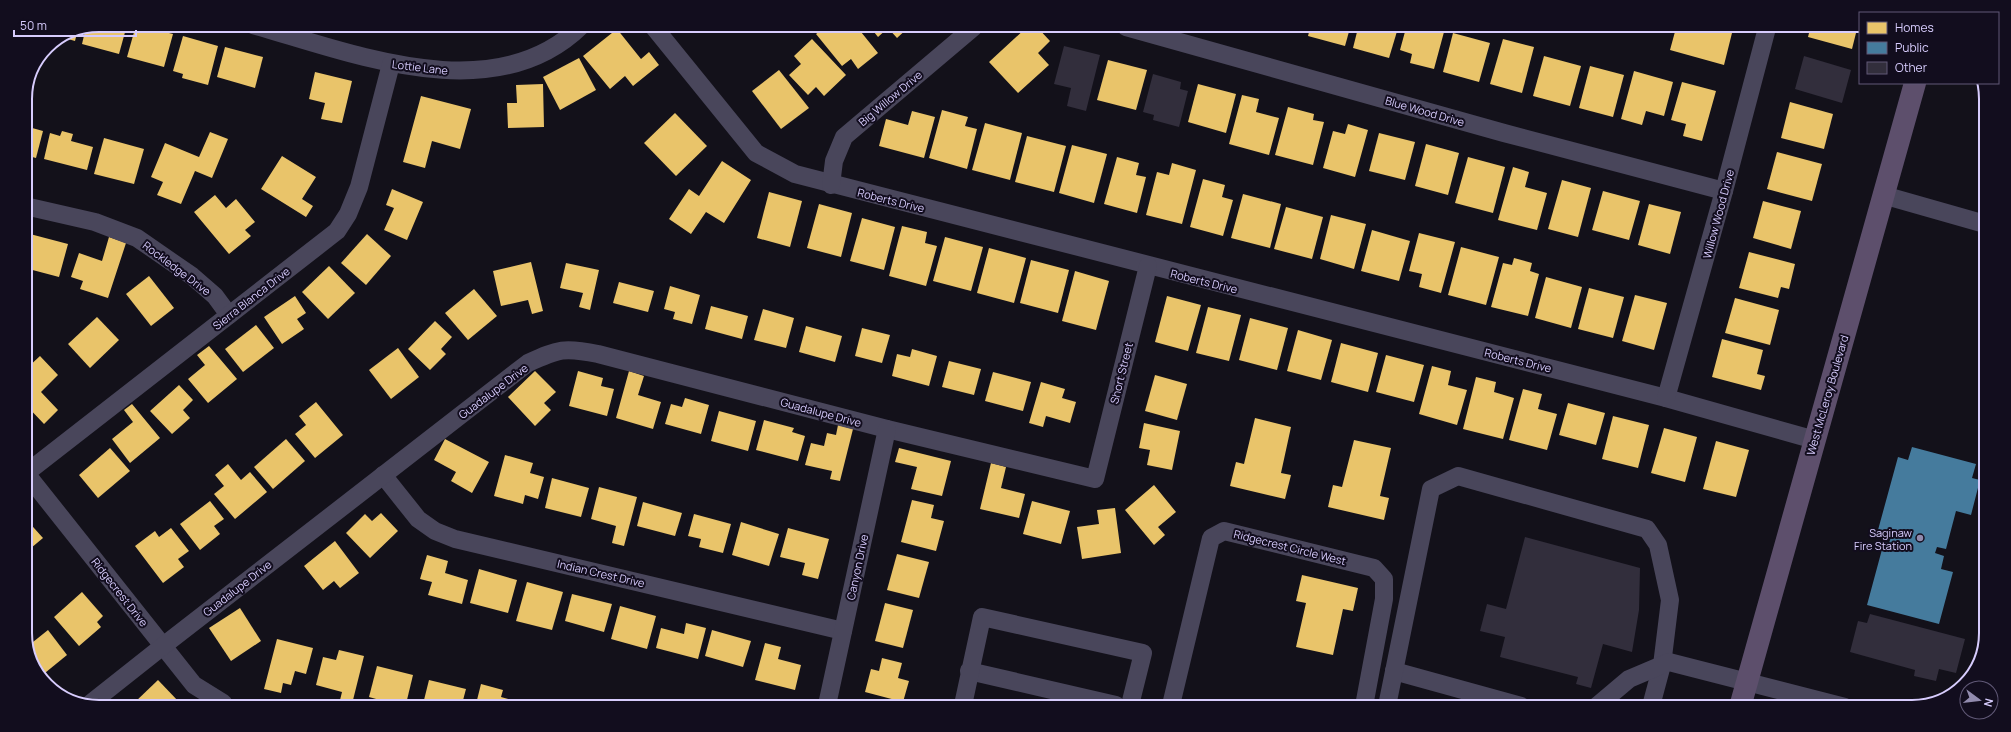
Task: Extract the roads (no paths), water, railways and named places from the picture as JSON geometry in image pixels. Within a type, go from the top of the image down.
[{"type":"main road","name":"West McLeroy Boulevard","points":[[1742,700],[1915,84]]},
{"type":"street","name":"Lottie Lane","points":[[278,32],[391,64],[448,71],[490,69],[527,60],[566,40],[575,32]]},
{"type":"street","name":"Roberts Drive","points":[[658,32],[756,153],[795,174],[831,185],[1666,398],[1814,440]]},
{"type":"street","name":"Big Willow Drive","points":[[831,185],[834,161],[844,137],[968,32]]},
{"type":"street","name":"Blue Wood Drive","points":[[1144,32],[1504,133],[1724,191]]},
{"type":"street","name":"Willow Wood Drive","points":[[1666,398],[1724,191],[1766,32]]},
{"type":"street","name":"Sierra Blanca Drive","points":[[32,468],[336,231],[348,214],[359,187],[391,64]]},
{"type":"street","points":[[1883,196],[1979,222]]},
{"type":"street","name":"Rockledge Drive","points":[[32,208],[95,222],[137,238],[192,276],[215,296],[229,315]]},
{"type":"street","name":"Short Street","points":[[1095,479],[1148,266]]},
{"type":"street","name":"Guadalupe Drive","points":[[95,700],[528,363],[554,352],[572,349],[598,354],[887,429],[1095,479]]},
{"type":"street","name":"Canyon Drive","points":[[828,700],[887,429]]},
{"type":"street","name":"Indian Crest Drive","points":[[383,475],[418,519],[435,531],[455,539],[843,631]]},
{"type":"street","points":[[1387,700],[1432,489],[1458,476],[1648,529],[1658,545],[1670,600],[1662,665],[1653,700]]},
{"type":"street","name":"Ridgecrest Drive","points":[[32,481],[194,685],[217,700]]},
{"type":"street","name":"Ridgecrest Circle West","points":[[1172,700],[1211,538],[1224,531],[1374,568],[1384,579],[1384,599],[1365,700]]},
{"type":"street","points":[[964,700],[982,617],[1143,653],[1131,700]]},
{"type":"street","points":[[1604,700],[1629,679],[1669,662],[1819,700]]},
{"type":"street","points":[[969,671],[1094,700]]},
{"type":"street","points":[[1394,671],[1499,700]]},
{"type":"place","name":"Saginaw Fire Station","points":[[1920,538]]}]
